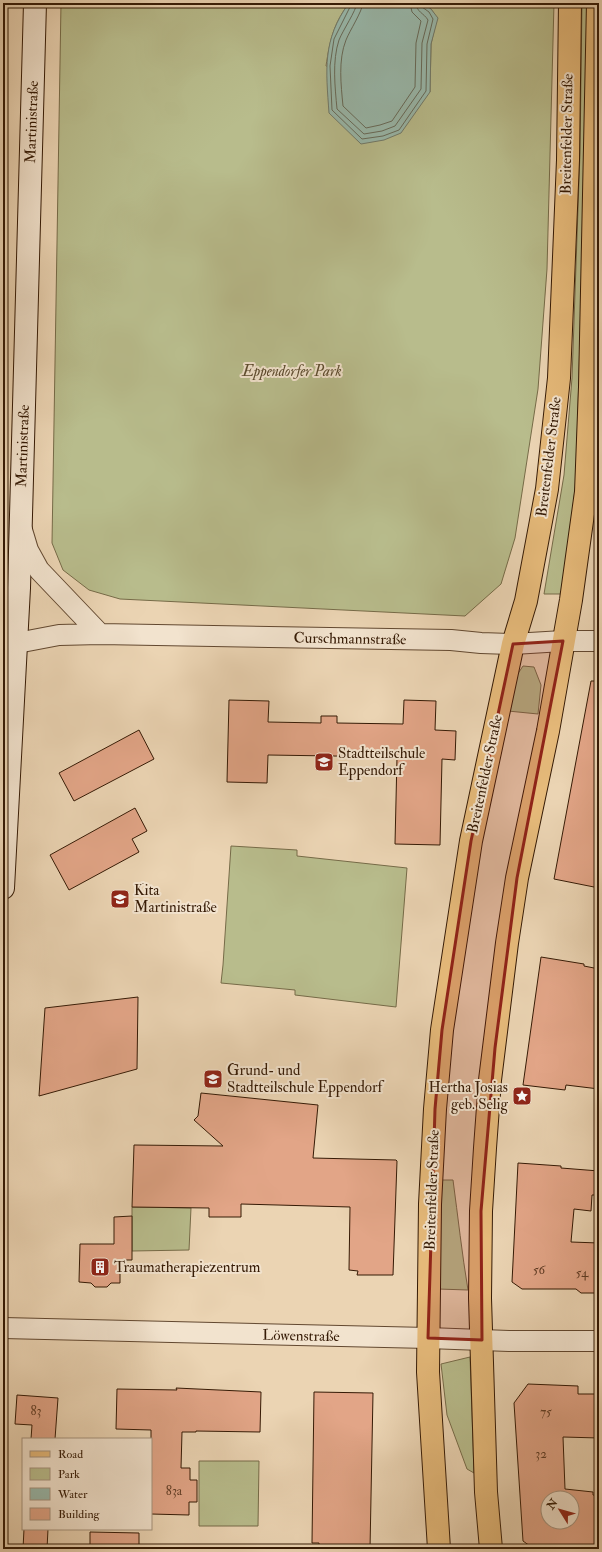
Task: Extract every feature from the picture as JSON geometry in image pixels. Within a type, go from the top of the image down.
[{"type":"main road","name":"Breitenfelder Straße","points":[[439,1549],[428,1372],[430,1204],[435,1110],[442,1030],[471,841],[513,644],[526,601],[547,489],[559,378],[568,160],[570,3]]},
{"type":"main road","name":"Breitenfelder Straße","points":[[491,1549],[486,1492],[480,1298],[481,1211],[490,1080],[507,943],[517,878],[548,731],[571,600],[586,492],[595,387],[598,3]]},
{"type":"street","name":"Martinistraße","points":[[3,888],[17,643],[35,3]]},
{"type":"street","points":[[20,526],[28,550],[40,570],[100,634]]},
{"type":"street","name":"Curschmannstraße","points":[[17,643],[59,635],[100,634],[443,640],[513,644],[563,641],[599,641]]},
{"type":"street","name":"Löwenstraße","points":[[3,1328],[482,1340],[599,1341]]},
{"type":"highlighted area","points":[[563,641],[517,878],[495,1048],[481,1211],[482,1340],[428,1338],[435,1109],[442,1030],[471,841],[513,644]]},
{"type":"green space","name":"Eppendorfer Park","points":[[61,3],[349,3],[339,18],[333,33],[326,66],[430,92],[431,44],[437,18],[431,9],[423,3],[554,3],[547,269],[538,389],[515,538],[501,584],[465,616],[120,599],[89,590],[63,570],[52,543]]},
{"type":"green space","points":[[582,3],[587,3],[585,155],[576,482],[562,594],[544,594],[564,475],[572,378],[580,153]]},
{"type":"green space","points":[[523,666],[534,667],[541,685],[538,714],[508,711],[515,678]]},
{"type":"green space","points":[[231,846],[297,850],[297,856],[407,868],[396,1007],[295,995],[295,990],[221,983]]},
{"type":"green space","points":[[441,1180],[453,1180],[468,1290],[438,1289]]},
{"type":"green space","points":[[132,1207],[191,1208],[189,1250],[132,1251]]},
{"type":"green space","points":[[470,1357],[474,1473],[467,1469],[447,1415],[441,1364]]},
{"type":"green space","points":[[199,1461],[259,1461],[258,1526],[199,1526]]},
{"type":"water","points":[[349,3],[423,3],[431,9],[438,18],[431,44],[430,92],[401,133],[384,140],[361,144],[329,113],[327,69],[330,43],[340,17]]},
{"type":"building","points":[[591,681],[599,681],[599,888],[554,879]]},
{"type":"building","points":[[229,700],[269,701],[268,722],[321,723],[321,716],[337,716],[337,723],[403,724],[404,700],[436,701],[435,730],[456,731],[455,760],[442,759],[440,845],[395,844],[397,757],[268,755],[267,783],[227,782]]},
{"type":"building","points":[[139,730],[154,759],[74,801],[59,773]]},
{"type":"building","points":[[135,808],[147,831],[132,839],[139,852],[69,890],[50,855]]},
{"type":"building","points":[[541,957],[584,964],[584,966],[599,969],[599,1089],[566,1085],[565,1090],[523,1085]]},
{"type":"building","points":[[138,997],[137,1069],[39,1096],[45,1008]]},
{"type":"building","points":[[201,1093],[318,1105],[313,1158],[396,1160],[393,1275],[357,1275],[358,1271],[349,1270],[350,1207],[241,1204],[241,1217],[209,1217],[209,1208],[132,1207],[134,1145],[223,1146],[194,1120],[198,1116]]},
{"type":"building","points":[[518,1163],[561,1166],[561,1168],[599,1171],[599,1195],[592,1195],[591,1211],[574,1209],[571,1242],[599,1243],[599,1288],[594,1293],[581,1293],[576,1289],[522,1289],[512,1282]]},
{"type":"building","name":"Traumatherapiezentrum","points":[[132,1216],[132,1260],[120,1260],[120,1283],[111,1283],[107,1287],[95,1287],[91,1283],[79,1282],[80,1244],[114,1244],[114,1217]]},
{"type":"building","points":[[528,1384],[578,1386],[578,1394],[599,1394],[599,1438],[563,1437],[565,1489],[574,1490],[540,1490],[540,1530],[580,1530],[580,1491],[593,1492],[593,1495],[599,1496],[599,1549],[561,1549],[530,1546],[523,1541],[514,1403]]},
{"type":"building","points":[[176,1388],[261,1392],[260,1432],[182,1432],[181,1468],[190,1468],[190,1480],[197,1480],[197,1502],[189,1502],[189,1515],[152,1514],[151,1430],[116,1429],[117,1389],[177,1390]]},
{"type":"building","points":[[314,1392],[373,1393],[370,1549],[319,1549],[319,1543],[312,1543]]},
{"type":"building","points":[[17,1395],[58,1398],[55,1438],[31,1438],[32,1425],[15,1424]]},
{"type":"building","points":[[24,1530],[48,1530],[47,1549],[23,1549]]},
{"type":"building","points":[[90,1532],[139,1533],[139,1549],[90,1549]]},
{"type":"place","name":"Stadtteilschule Eppendorf","points":[[324,762]]},
{"type":"place","name":"Kita Martinistraße","points":[[120,899]]},
{"type":"place","name":"Grund- und Stadtteilschule Eppendorf","points":[[213,1079]]},
{"type":"place","name":"Hertha Josias geb. Selig","points":[[522,1096]]},
{"type":"place","name":"Traumatherapiezentrum","points":[[100,1267]]}]
